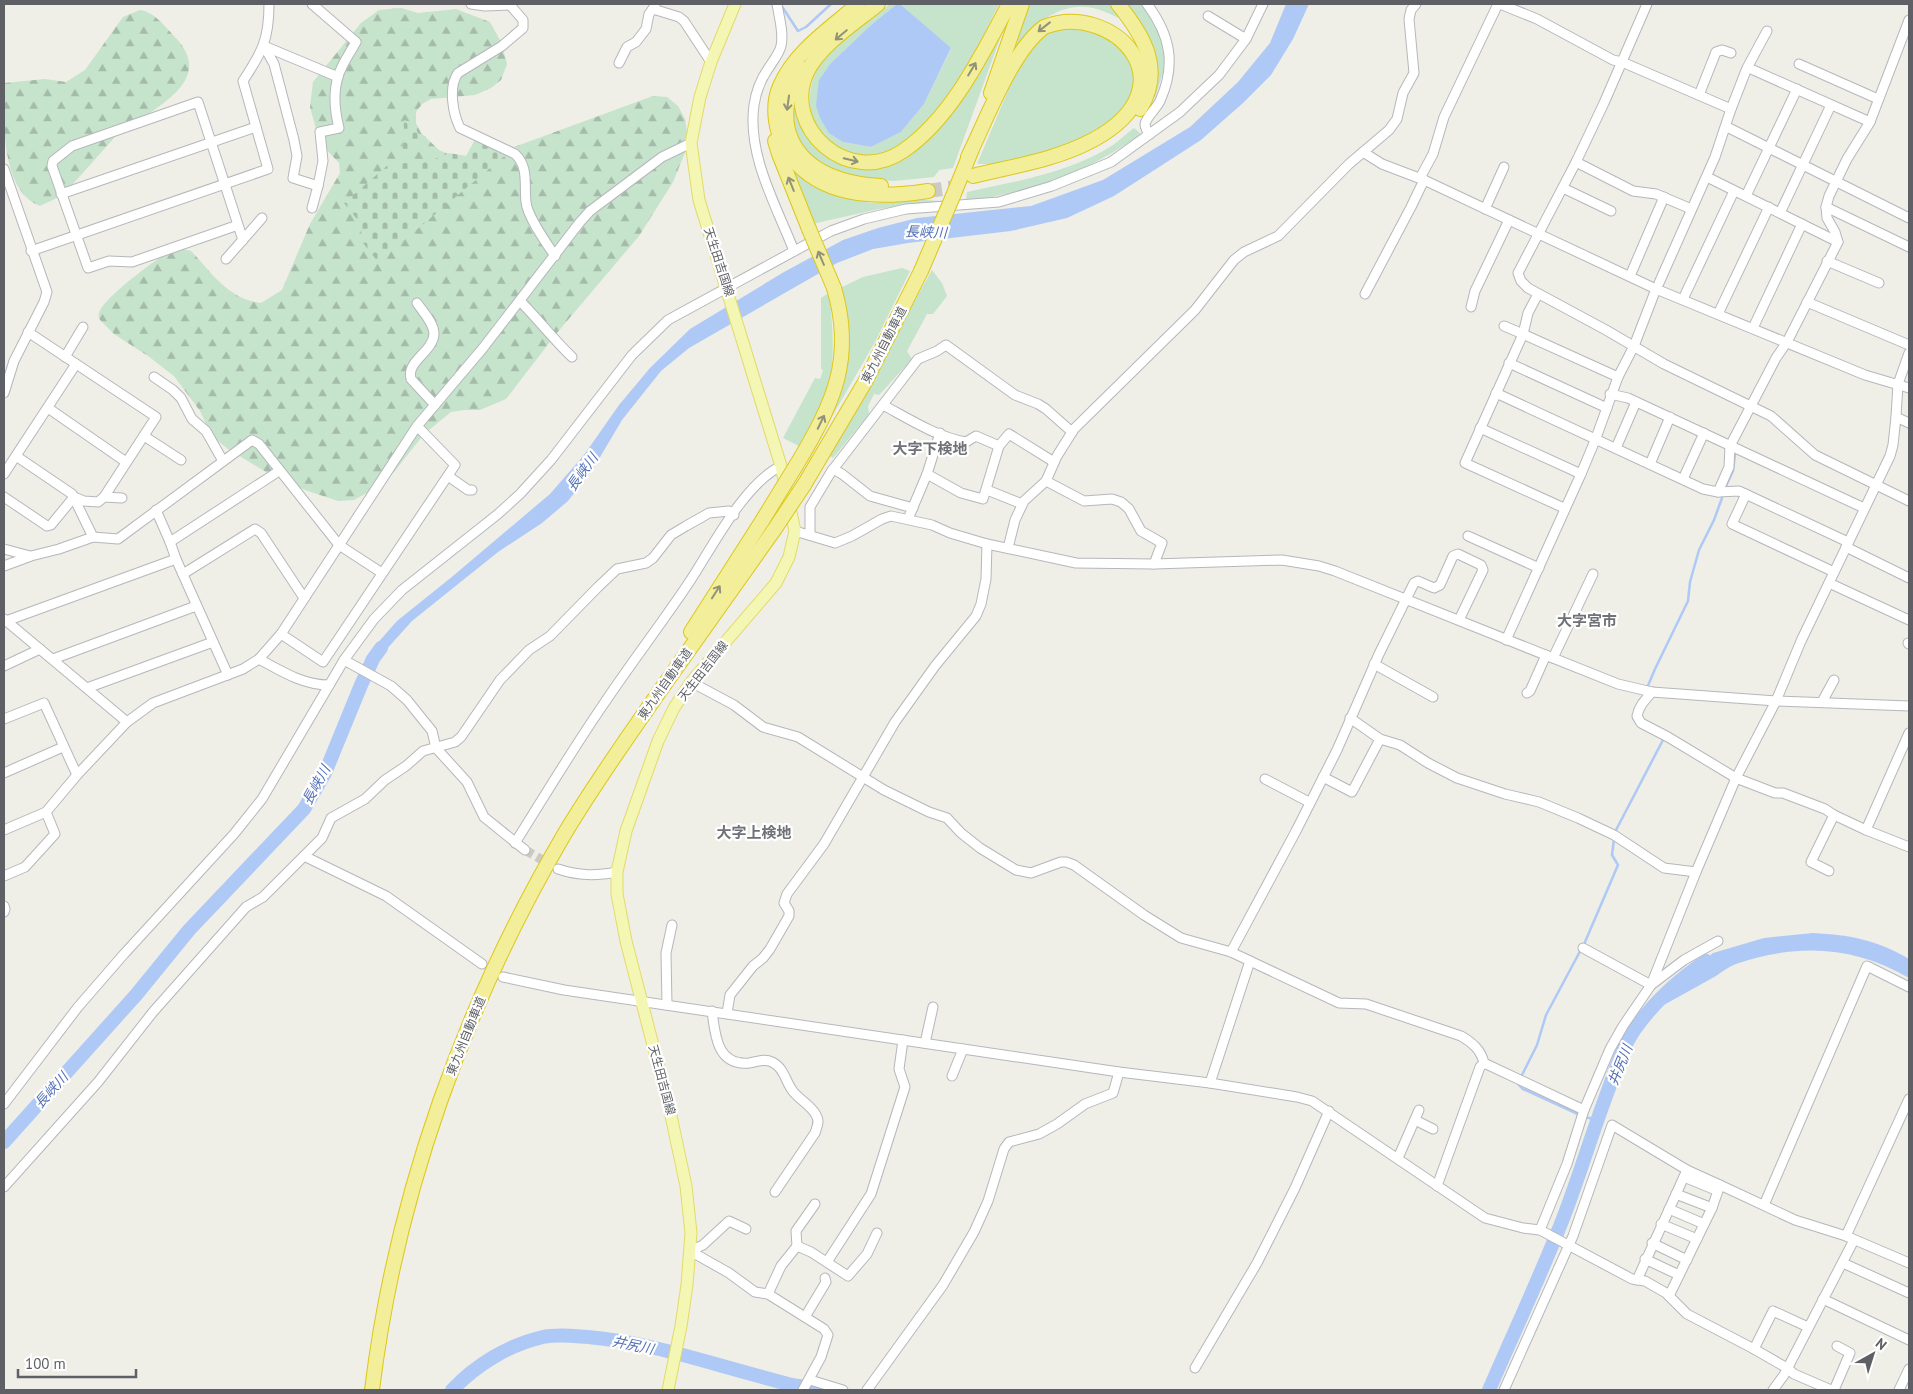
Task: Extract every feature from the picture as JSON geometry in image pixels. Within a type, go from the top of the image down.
[{"type":"highway","points":[[617,752],[797,464],[828,409],[840,373],[842,356],[841,321],[834,288],[778,154],[774,132],[774,108],[781,84],[795,62],[810,45],[858,4]]},
{"type":"highway","points":[[774,108],[780,137],[785,148],[802,169],[812,177],[855,193],[895,195],[930,187],[868,186],[833,176],[806,159],[790,136],[787,123],[787,103],[795,81],[811,61],[878,4]]},
{"type":"highway","points":[[824,49],[809,68],[804,84],[802,99],[808,123],[821,143],[831,153],[845,159],[874,163],[889,159],[903,151],[931,126],[970,73],[1009,4]]},
{"type":"highway","name":"東九州自動車道","points":[[372,1390],[387,1295],[406,1213],[456,1055],[504,949],[538,880],[566,832],[617,752],[804,485],[865,382],[922,270],[953,196],[1022,4]]},
{"type":"highway","points":[[968,157],[1013,64],[1034,36],[1048,24],[1065,16],[1082,14],[1097,16],[1117,25],[1133,43],[1138,55],[1141,70],[1137,95],[1122,118],[1094,140],[1057,155],[971,180],[1034,171],[1082,156],[1114,138],[1137,114],[1145,100],[1150,87],[1151,72],[1150,58],[1143,40],[1133,22],[1118,4]]},
{"type":"main road","name":"天生田吉国線","points":[[668,1390],[685,1306],[690,1251],[686,1186],[680,1152],[621,916],[617,894],[617,872],[626,831],[658,741],[674,708],[691,682],[776,583],[789,557],[796,531],[781,466],[700,200],[691,143],[700,97],[711,62],[735,4]]},
{"type":"street","points":[[31,251],[268,169],[243,81],[264,46],[269,22],[268,4]]},
{"type":"street","points":[[312,4],[356,42],[338,76],[336,115],[339,128],[320,132],[323,161],[312,208]]},
{"type":"street","points":[[471,4],[485,6],[511,4],[523,20],[523,28],[502,46],[458,73],[454,78],[456,119],[460,128],[515,154],[521,160],[524,169],[526,204],[555,256]]},
{"type":"street","points":[[777,4],[782,39],[781,46],[766,71],[755,103],[753,118],[755,146],[766,180],[794,251]]},
{"type":"street","points":[[1148,4],[1166,35],[1169,67],[1167,83],[1159,104],[1146,122],[1146,128],[1150,134]]},
{"type":"street","points":[[4,1104],[78,1007],[234,834],[262,799],[344,660],[374,618],[402,590],[498,514],[520,494],[551,460],[632,354],[646,339],[668,320],[831,231],[864,219],[906,209],[999,202],[1034,192],[1111,162],[1180,112],[1219,75],[1246,40],[1263,4]]},
{"type":"street","points":[[1008,548],[1015,520],[1022,504],[1030,494],[1046,481],[1054,462],[1072,432],[1195,310],[1234,260],[1244,252],[1278,236],[1293,219],[1363,152],[1380,139],[1396,119],[1403,93],[1414,73],[1409,20],[1416,4]]},
{"type":"street","points":[[1365,294],[1411,207],[1444,117],[1499,4],[1538,19],[1591,50],[1613,60],[1622,62],[1731,109]]},
{"type":"street","points":[[1647,4],[1576,162],[1518,273],[1521,281],[1538,294],[1664,364],[1751,404],[1771,416],[1815,455],[1876,485],[1899,494],[1909,501]]},
{"type":"street","points":[[619,63],[627,47],[636,42],[646,29],[654,6],[684,21],[711,62]]},
{"type":"street","points":[[1208,16],[1246,40]]},
{"type":"street","points":[[1838,242],[1827,218],[1826,207],[1836,182],[1870,122],[1909,20]]},
{"type":"street","points":[[1506,640],[1581,474],[1607,408],[1610,394],[1634,346],[1658,286],[1703,188],[1716,157],[1731,109],[1747,68],[1767,31]]},
{"type":"street","points":[[264,46],[338,76]]},
{"type":"street","points":[[264,46],[274,64],[294,140],[297,156],[293,178],[318,186]]},
{"type":"street","points":[[1699,96],[1716,52],[1722,50],[1731,54]]},
{"type":"street","points":[[1800,64],[1878,100]]},
{"type":"street","points":[[1751,69],[1870,122]]},
{"type":"street","points":[[1746,196],[1797,89]]},
{"type":"street","points":[[238,225],[132,262],[110,261],[88,268],[61,194],[52,166],[53,161],[72,146],[81,142],[198,102],[243,240]]},
{"type":"street","points":[[1780,213],[1831,105]]},
{"type":"street","points":[[61,194],[256,127]]},
{"type":"street","points":[[1729,128],[1909,218]]},
{"type":"street","points":[[4,830],[46,812],[77,775],[127,722],[153,703],[243,669],[259,658],[281,634],[417,426],[483,348],[590,212],[662,157],[691,143]]},
{"type":"street","points":[[1363,152],[1382,164],[1422,179],[1683,299],[1864,375],[1909,388]]},
{"type":"street","points":[[1576,162],[1633,191],[1664,197],[1689,208]]},
{"type":"street","points":[[1485,208],[1504,167]]},
{"type":"street","points":[[4,169],[31,251],[47,292],[44,302],[14,362],[4,393]]},
{"type":"street","points":[[1711,179],[1838,242]]},
{"type":"street","points":[[1563,188],[1612,211]]},
{"type":"street","points":[[1683,299],[1734,191]]},
{"type":"street","points":[[1630,276],[1664,197]]},
{"type":"street","points":[[1826,207],[1909,247]]},
{"type":"street","points":[[1718,314],[1769,208]]},
{"type":"street","points":[[226,259],[262,218]]},
{"type":"street","points":[[1471,307],[1475,291],[1510,220]]},
{"type":"street","points":[[1753,328],[1802,224]]},
{"type":"street","points":[[1718,492],[1729,467],[1730,446],[1776,358],[1787,342],[1838,242]]},
{"type":"street","points":[[1827,261],[1879,283]]},
{"type":"street","points":[[1538,294],[1528,313],[1523,334],[1466,463],[1564,508]]},
{"type":"street","points":[[520,301],[572,357]]},
{"type":"street","points":[[1807,302],[1909,345]]},
{"type":"street","points":[[417,303],[431,324],[434,335],[431,342],[412,366],[410,374],[411,379],[435,404]]},
{"type":"street","points":[[1504,326],[1618,377]]},
{"type":"street","points":[[66,357],[83,327]]},
{"type":"street","points":[[28,332],[156,417],[104,497],[98,502],[84,501],[74,497]]},
{"type":"street","points":[[810,535],[810,507],[833,469],[918,359],[937,351],[946,344],[1015,395],[1046,409],[1072,432]]},
{"type":"street","points":[[1542,1231],[1567,1164],[1584,1110],[1610,1049],[1651,985],[1736,778],[1776,700],[1801,641],[1876,485],[1893,445],[1898,384],[1909,353]]},
{"type":"street","points":[[1509,363],[1607,408]]},
{"type":"street","points":[[4,474],[76,364]]},
{"type":"street","points":[[154,377],[181,398],[192,419],[206,431],[223,462]]},
{"type":"street","points":[[1496,393],[1703,488],[1718,492],[1739,491],[1746,494],[1847,544],[1909,578]]},
{"type":"street","points":[[1610,394],[1636,402],[1670,417],[1864,508]]},
{"type":"street","points":[[1616,448],[1636,402]]},
{"type":"street","points":[[883,405],[940,434],[966,442],[976,436],[999,446]]},
{"type":"street","points":[[48,408],[126,462]]},
{"type":"street","points":[[1650,464],[1670,417]]},
{"type":"street","points":[[1896,418],[1909,423]]},
{"type":"street","points":[[281,634],[323,662],[448,476],[455,464],[417,426]]},
{"type":"street","points":[[1480,428],[1581,474]]},
{"type":"street","points":[[1683,479],[1704,433]]},
{"type":"street","points":[[908,519],[927,474],[940,434]]},
{"type":"street","points":[[927,474],[961,493],[983,499],[999,446],[1007,436],[1013,435],[1054,462]]},
{"type":"street","points":[[144,436],[181,460]]},
{"type":"street","points":[[4,566],[93,537],[118,539],[252,440],[259,444],[339,545],[382,573]]},
{"type":"street","points":[[16,456],[72,494],[93,537]]},
{"type":"street","points":[[515,843],[573,749],[690,581],[734,514],[765,475],[781,466]]},
{"type":"street","points":[[833,469],[870,496],[912,508]]},
{"type":"street","points":[[170,542],[279,471]]},
{"type":"street","points":[[448,476],[468,492]]},
{"type":"street","points":[[1046,481],[1084,501],[1112,499],[1121,502],[1128,509],[1141,531],[1162,543],[1154,564]]},
{"type":"street","points":[[986,490],[1022,504]]},
{"type":"street","points":[[1746,494],[1732,524],[1834,572]]},
{"type":"street","points":[[4,497],[47,526],[50,525],[74,497]]},
{"type":"street","points":[[104,497],[122,498]]},
{"type":"street","points":[[156,510],[196,606],[228,675]]},
{"type":"street","points":[[4,1187],[98,1082],[153,1012],[246,907],[263,897],[322,838],[331,818],[365,799],[385,780],[406,766],[423,751],[455,742],[462,737],[500,680],[529,650],[550,636],[617,569],[646,563],[653,558],[671,536],[710,513],[728,511],[734,514]]},
{"type":"street","points":[[796,531],[835,543],[891,516],[932,525],[950,533],[987,544],[1076,563],[1154,564],[1282,560],[1303,562],[1336,571],[1618,684],[1652,692],[1909,706]]},
{"type":"street","points":[[183,574],[256,529],[261,533],[304,598]]},
{"type":"street","points":[[1468,536],[1539,568]]},
{"type":"street","points":[[727,1013],[730,995],[753,966],[770,949],[789,916],[784,899],[824,844],[895,722],[935,666],[976,616],[981,604],[986,578],[987,544]]},
{"type":"street","points":[[4,549],[31,556]]},
{"type":"street","points":[[1231,952],[1323,777],[1374,664],[1414,583],[1418,581],[1434,588],[1440,585],[1453,556],[1458,554],[1481,565],[1483,570],[1459,620]]},
{"type":"street","points":[[5,620],[176,559]]},
{"type":"street","points":[[1526,694],[1530,691],[1550,657],[1594,574]]},
{"type":"street","points":[[1829,583],[1909,620]]},
{"type":"street","points":[[53,659],[196,606]]},
{"type":"street","points":[[5,620],[127,722]]},
{"type":"street","points":[[87,688],[213,642]]},
{"type":"street","points":[[4,666],[40,649]]},
{"type":"street","points":[[259,658],[287,675],[314,685],[329,685]]},
{"type":"street","points":[[344,660],[391,686],[407,700],[432,731],[436,748],[467,782],[484,817],[526,850]]},
{"type":"street","points":[[1374,664],[1432,697]]},
{"type":"street","points":[[1822,702],[1834,680]]},
{"type":"street","points":[[691,682],[734,704],[763,727],[798,737],[863,778],[912,804],[947,818],[960,833],[1016,870],[1031,873],[1061,862],[1074,865],[1144,915],[1181,938],[1231,952],[1339,1003],[1366,1004],[1461,1036],[1474,1044],[1480,1051],[1484,1063],[1584,1110]]},
{"type":"street","points":[[1652,692],[1638,712],[1637,716],[1642,723],[1736,778],[1825,809],[1866,830],[1909,847]]},
{"type":"street","points":[[4,719],[44,703],[77,775]]},
{"type":"street","points":[[1350,718],[1380,739],[1400,745],[1428,763],[1457,778],[1505,794],[1539,802],[1578,818],[1614,836],[1664,868],[1696,872]]},
{"type":"street","points":[[1866,830],[1909,733]]},
{"type":"street","points":[[1323,777],[1352,792],[1380,739]]},
{"type":"street","points":[[4,773],[63,747]]},
{"type":"street","points":[[1265,779],[1309,802]]},
{"type":"street","points":[[4,876],[25,867],[56,834],[46,812]]},
{"type":"street","points":[[1829,871],[1811,862],[1834,815]]},
{"type":"street","points":[[304,856],[386,896],[482,964]]},
{"type":"street","points":[[558,870],[578,875],[596,876],[617,872]]},
{"type":"street","points":[[4,906],[4,912]]},
{"type":"street","points":[[667,1005],[666,952],[672,925]]},
{"type":"street","points":[[1651,985],[1684,960],[1718,941]]},
{"type":"street","points":[[1583,948],[1651,985]]},
{"type":"street","points":[[1210,1084],[1250,961]]},
{"type":"street","points":[[1764,1205],[1867,966],[1909,987]]},
{"type":"street","points":[[503,977],[564,990],[1210,1084],[1312,1101],[1485,1218],[1542,1231],[1636,1280],[1645,1281],[1670,1296],[1687,1314],[1754,1349],[1794,1374],[1832,1390],[1850,1353],[1837,1346]]},
{"type":"street","points":[[925,1043],[933,1007]]},
{"type":"street","points":[[712,1011],[715,1036],[723,1054],[739,1064],[761,1060],[771,1061],[782,1070],[791,1090],[817,1115],[818,1124],[815,1133],[775,1192]]},
{"type":"street","points":[[827,1262],[871,1194],[905,1087],[899,1069],[904,1040]]},
{"type":"street","points":[[952,1076],[963,1049]]},
{"type":"street","points":[[1437,1186],[1480,1067],[1484,1063]]},
{"type":"street","points":[[867,1390],[942,1285],[974,1232],[988,1201],[1004,1149],[1009,1142],[1039,1134],[1085,1104],[1113,1093],[1119,1072]]},
{"type":"street","points":[[1773,1390],[1787,1368],[1843,1263],[1850,1238],[1909,1099]]},
{"type":"street","points":[[1398,1158],[1420,1110]]},
{"type":"street","points":[[1195,1368],[1257,1263],[1295,1188],[1329,1111]]},
{"type":"street","points":[[1415,1120],[1433,1129]]},
{"type":"street","points":[[1504,1390],[1567,1244],[1612,1124],[1685,1173],[1764,1205],[1795,1220],[1850,1238],[1909,1263]]},
{"type":"street","points":[[1636,1280],[1685,1173]]},
{"type":"street","points":[[1670,1296],[1712,1208],[1719,1188]]},
{"type":"street","points":[[1676,1194],[1712,1208]]},
{"type":"street","points":[[768,1294],[780,1266],[797,1246],[796,1230],[815,1204]]},
{"type":"street","points":[[1668,1209],[1704,1224]]},
{"type":"street","points":[[690,1251],[703,1245],[729,1221],[746,1229]]},
{"type":"street","points":[[1661,1224],[1696,1239]]},
{"type":"street","points":[[797,1246],[811,1252],[848,1276],[867,1254],[876,1232]]},
{"type":"street","points":[[1652,1243],[1687,1260]]},
{"type":"street","points":[[690,1251],[729,1273],[755,1292],[768,1294],[824,1329],[828,1335],[821,1357],[803,1390]]},
{"type":"street","points":[[1645,1260],[1679,1275]]},
{"type":"street","points":[[1843,1263],[1909,1293]]},
{"type":"street","points":[[805,1317],[826,1282],[825,1278]]},
{"type":"street","points":[[1823,1299],[1909,1340]]},
{"type":"street","points":[[1754,1349],[1773,1311],[1808,1327]]},
{"type":"street","points":[[1899,1390],[1909,1369]]},
{"type":"street","points":[[809,1381],[843,1390]]},
{"type":"green space","points":[[890,4],[897,4],[871,25],[831,63],[843,142],[871,147],[901,132],[924,104],[951,49],[900,4],[999,4],[978,46],[953,88],[923,125],[906,140],[884,154],[849,155],[827,141],[819,131],[810,108],[812,82],[817,70],[831,53]]},
{"type":"green space","points":[[1028,4],[1109,4],[1123,20],[1093,8],[1071,8],[1060,11],[1040,22],[1016,46],[1017,37]]},
{"type":"green space","points":[[1125,4],[1141,4],[1156,27],[1162,41],[1167,68],[1164,69],[1155,98],[1152,97],[1155,91],[1157,66]]},
{"type":"green space","points":[[401,8],[418,13],[456,9],[490,22],[501,42],[507,64],[501,80],[491,88],[475,95],[431,99],[422,104],[416,112],[416,123],[421,133],[439,150],[448,154],[484,158],[653,96],[667,97],[678,106],[685,119],[687,132],[686,150],[673,182],[639,236],[556,334],[506,399],[480,410],[451,412],[424,434],[394,472],[372,490],[354,500],[338,501],[305,490],[266,472],[228,449],[212,436],[200,411],[174,376],[114,334],[100,320],[99,315],[102,307],[119,289],[162,256],[177,250],[186,249],[191,251],[230,291],[249,301],[261,303],[282,290],[310,224],[340,173],[339,163],[322,145],[316,129],[310,107],[313,82],[361,23],[379,10]]},
{"type":"green space","points":[[140,10],[151,14],[160,21],[184,50],[189,60],[189,70],[186,79],[180,88],[163,103],[123,128],[63,195],[40,206],[27,198],[11,170],[5,134],[4,83],[45,79],[66,82],[85,70],[123,17]]},
{"type":"green space","points":[[1109,28],[1136,71],[1134,90],[1126,107],[1092,136],[1062,148],[994,164],[977,164],[1021,60],[1050,29]]},
{"type":"green space","points":[[1002,33],[953,168],[939,170],[934,177],[894,181],[855,178],[829,169],[802,149],[792,125],[792,106],[795,101],[806,135],[830,159],[852,167],[874,169],[912,153],[931,133]]},
{"type":"green space","points":[[404,120],[413,123],[419,135],[426,136],[424,142],[415,150],[403,150]]},
{"type":"green space","points":[[1134,128],[1141,134],[1121,148],[1058,179],[1013,192],[966,200],[967,192],[1023,180],[1079,163],[1113,145]]},
{"type":"green space","points":[[476,138],[508,153],[378,262],[363,243],[360,224],[344,203],[388,165],[432,160],[449,153],[466,156]]},
{"type":"green space","points":[[791,169],[823,190],[870,203],[940,201],[879,209],[812,224]]},
{"type":"green space","points":[[902,268],[910,271],[875,342],[819,439],[842,381],[838,289],[863,277]]},
{"type":"green space","points":[[932,270],[942,283],[947,296],[933,314],[927,314],[907,351],[912,359],[879,395],[874,394],[868,406],[869,414],[833,458],[828,455]]},
{"type":"green space","points":[[827,294],[830,300],[833,340],[830,380],[822,405],[799,446],[783,438],[815,378],[820,379],[823,370],[821,369],[821,298]]},
{"type":"water","points":[[897,4],[900,4],[951,48],[924,104],[901,132],[871,147],[843,142],[829,133],[820,118],[816,106],[819,80],[831,63],[871,25]]},
{"type":"water","points":[[1286,4],[1309,4],[1293,39],[1271,75],[1201,140],[1114,196],[1067,218],[1011,231],[873,249],[837,263],[689,348],[661,371],[622,420],[593,469],[568,501],[542,523],[498,552],[412,621],[376,661],[365,666],[374,647],[397,621],[550,494],[584,455],[619,405],[650,368],[690,329],[784,272],[843,240],[878,228],[917,218],[1031,206],[1103,180],[1190,127],[1238,82],[1270,43]]},
{"type":"water","points":[[1813,933],[1840,935],[1886,947],[1909,959],[1909,978],[1868,959],[1847,954],[1826,951],[1784,952],[1736,964],[1662,1006],[1652,1005],[1713,953],[1764,938]]},
{"type":"waterway","points":[[781,5],[798,31],[806,27],[831,4]]},
{"type":"waterway","points":[[1726,486],[1733,471],[1735,454]]},
{"type":"waterway","points":[[1647,688],[1688,601],[1690,582],[1699,550],[1714,520],[1722,498]]},
{"type":"waterway","name":"長峡川","points":[[4,1142],[136,995],[189,930],[304,809],[325,773],[361,685],[373,659],[381,648]]},
{"type":"waterway","points":[[1634,714],[1633,718],[1637,724]]},
{"type":"waterway","points":[[1615,832],[1664,738]]},
{"type":"waterway","points":[[1521,1077],[1537,1045],[1546,1015],[1585,942],[1618,865],[1612,855],[1614,839]]},
{"type":"waterway","name":"井尻川","points":[[1489,1390],[1564,1216],[1614,1073],[1627,1043],[1642,1019],[1658,1001],[1676,984],[1706,961]]},
{"type":"waterway","points":[[1519,1082],[1518,1084],[1523,1089],[1580,1115]]},
{"type":"waterway","points":[[1585,1117],[1597,1120]]},
{"type":"waterway","name":"井尻川","points":[[452,1390],[471,1372],[493,1357],[517,1345],[543,1337],[560,1335],[610,1339],[631,1343],[672,1352],[788,1384],[826,1390]]},
{"type":"tunnel","points":[[928,191],[969,185]]},
{"type":"tunnel","points":[[525,850],[551,865]]},
{"type":"district","name":"大字下検地","points":[[930,449]]},
{"type":"district","name":"大字宮市","points":[[1587,621]]},
{"type":"district","name":"大字上検地","points":[[754,833]]}]
